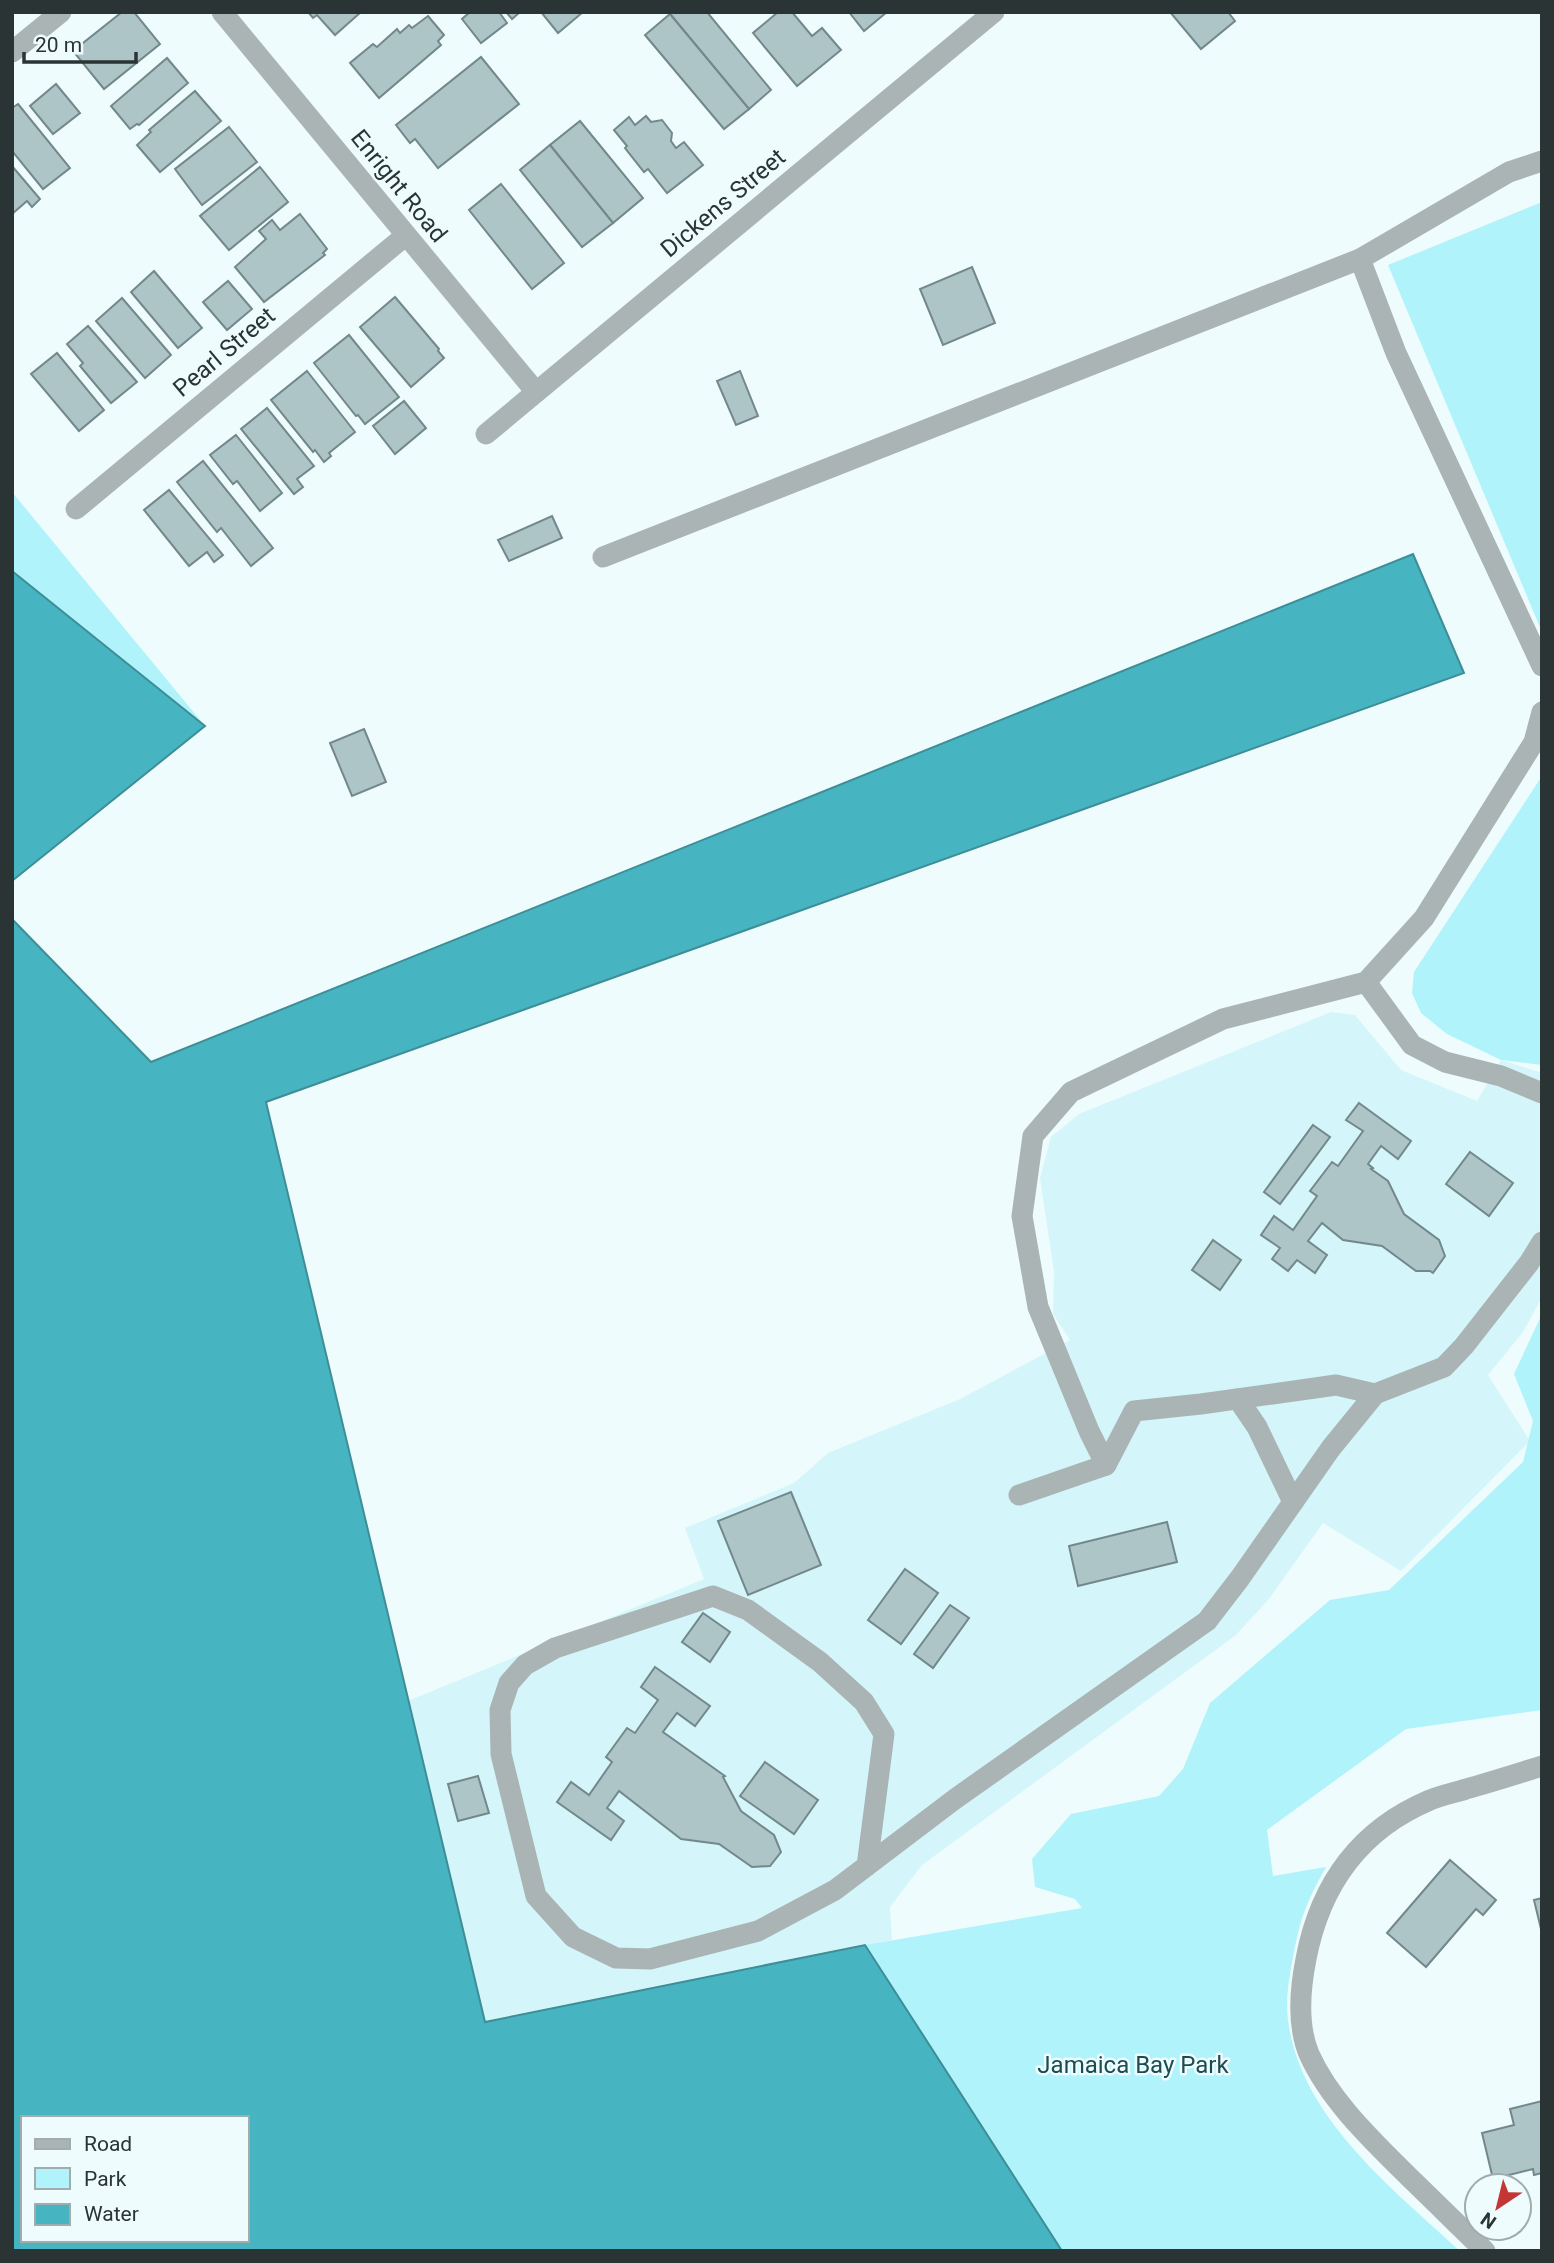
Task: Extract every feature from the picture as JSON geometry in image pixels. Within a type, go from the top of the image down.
[{"type":"street","points":[[12,52],[61,12]]},
{"type":"street","name":"Enright Road","points":[[222,12],[536,392]]},
{"type":"street","name":"Dickens Street","points":[[486,434],[994,12]]},
{"type":"street","points":[[603,557],[1360,259],[1509,172],[1542,161]]},
{"type":"street","name":"Pearl Street","points":[[76,509],[405,236]]},
{"type":"street","points":[[1360,259],[1396,353],[1542,666]]},
{"type":"street","points":[[1106,1465],[1089,1431],[1038,1307],[1022,1216],[1033,1136],[1071,1093],[1223,1019],[1366,982],[1424,918],[1534,742],[1542,712]]},
{"type":"street","points":[[1366,982],[1412,1045],[1445,1062],[1501,1076],[1542,1093]]},
{"type":"street","points":[[867,1866],[884,1734],[864,1702],[820,1662],[748,1610],[713,1596],[555,1648],[525,1665],[509,1682],[500,1710],[501,1754],[536,1896],[573,1937],[616,1958],[650,1959],[758,1931],[835,1890],[867,1866],[955,1799],[1208,1621],[1331,1448],[1375,1394],[1444,1367],[1464,1346],[1542,1242]]},
{"type":"street","points":[[1019,1495],[1106,1465],[1134,1411],[1336,1385],[1375,1394]]},
{"type":"street","points":[[1238,1399],[1256,1427],[1293,1503]]},
{"type":"street","points":[[1485,2251],[1392,2159],[1333,2092],[1309,2053],[1304,2036],[1301,1998],[1306,1959],[1317,1916],[1328,1888],[1343,1864],[1372,1836],[1400,1816],[1430,1800],[1542,1766]]},
{"type":"shaded area","points":[[1331,1012],[1355,1015],[1401,1070],[1477,1101],[1501,1060],[1542,1073],[1542,1297],[1523,1332],[1488,1375],[1530,1441],[1401,1571],[1323,1523],[1269,1599],[1236,1635],[922,1865],[890,1907],[892,1940],[485,2022],[408,1701],[704,1579],[685,1528],[794,1483],[828,1453],[960,1399],[1070,1340],[1053,1314],[1054,1272],[1040,1178],[1051,1137],[1079,1114]]},
{"type":"green space","points":[[1542,202],[1542,632],[1388,265]]},
{"type":"green space","points":[[12,492],[205,726],[12,876]]},
{"type":"green space","points":[[1542,776],[1542,1065],[1501,1060],[1447,1034],[1421,1013],[1412,993],[1414,972]]},
{"type":"green space","name":"Jamaica Bay Park","points":[[1542,1314],[1542,1710],[1406,1729],[1267,1830],[1273,1876],[1326,1867],[1301,1922],[1288,1994],[1288,2020],[1296,2055],[1311,2088],[1353,2149],[1460,2251],[1062,2251],[865,1945],[1082,1908],[1075,1899],[1035,1887],[1032,1859],[1071,1814],[1159,1796],[1183,1769],[1210,1703],[1330,1600],[1389,1590],[1523,1462],[1533,1421],[1514,1374]]},
{"type":"water","points":[[1413,554],[1464,673],[266,1102],[485,2022],[865,1945],[1062,2251],[12,2251],[12,919],[151,1062]]},
{"type":"water","points":[[12,571],[205,726],[12,881]]},
{"type":"building","points":[[122,12],[134,12],[160,44],[104,89],[73,51]]},
{"type":"building","points":[[308,12],[361,12],[335,35],[317,15],[313,18]]},
{"type":"building","points":[[470,12],[499,12],[507,23],[481,43],[462,19]]},
{"type":"building","points":[[506,12],[520,12],[512,19]]},
{"type":"building","points":[[541,12],[583,12],[558,33]]},
{"type":"building","points":[[707,12],[771,90],[749,109],[670,14]]},
{"type":"building","points":[[778,12],[792,12],[812,36],[822,28],[841,50],[797,86],[753,33]]},
{"type":"building","points":[[849,12],[887,12],[864,31]]},
{"type":"building","points":[[1170,12],[1228,12],[1235,21],[1201,49]]},
{"type":"building","points":[[670,14],[749,109],[724,129],[645,35]]},
{"type":"building","points":[[428,16],[444,35],[438,41],[441,45],[379,98],[350,63],[373,44],[377,47],[397,29],[400,33],[409,25],[412,28]]},
{"type":"building","points":[[481,57],[519,104],[438,168],[415,139],[410,143],[396,125]]},
{"type":"building","points":[[167,58],[188,83],[139,125],[130,129],[111,106]]},
{"type":"building","points":[[56,84],[80,113],[53,134],[30,106]]},
{"type":"building","points":[[195,91],[221,121],[160,172],[137,145],[151,132],[149,130]]},
{"type":"building","points":[[18,104],[70,168],[43,189],[12,151],[12,108]]},
{"type":"building","points":[[646,116],[651,122],[662,120],[672,133],[671,141],[676,148],[684,142],[703,165],[667,193],[648,169],[644,172],[614,130],[629,117],[635,125]]},
{"type":"building","points":[[580,121],[643,198],[613,223],[550,145]]},
{"type":"building","points":[[229,127],[257,162],[202,205],[175,169]]},
{"type":"building","points":[[550,145],[613,223],[582,247],[520,170]]},
{"type":"building","points":[[12,166],[40,199],[32,207],[27,201],[12,214]]},
{"type":"building","points":[[260,167],[288,202],[229,250],[200,216]]},
{"type":"building","points":[[501,184],[564,263],[532,289],[469,210]]},
{"type":"building","points":[[300,214],[327,249],[323,253],[325,255],[264,302],[235,267],[266,239],[259,231],[272,220],[280,230]]},
{"type":"building","points":[[972,267],[995,323],[943,345],[920,289]]},
{"type":"building","points":[[154,271],[202,328],[178,348],[131,292]]},
{"type":"building","points":[[228,281],[252,309],[227,330],[203,302]]},
{"type":"building","points":[[395,297],[444,358],[411,387],[360,327]]},
{"type":"building","points":[[122,298],[171,355],[145,378],[96,321]]},
{"type":"building","points":[[88,326],[137,382],[111,403],[80,366],[83,363],[67,344]]},
{"type":"building","points":[[349,335],[399,397],[365,424],[314,363]]},
{"type":"building","points":[[57,353],[104,410],[79,431],[31,374]]},
{"type":"building","points":[[307,371],[355,432],[329,453],[331,456],[324,462],[271,400]]},
{"type":"building","points":[[740,371],[758,416],[736,425],[717,381]]},
{"type":"building","points":[[404,401],[426,428],[395,454],[373,426]]},
{"type":"building","points":[[267,408],[314,466],[297,479],[303,487],[294,494],[241,429]]},
{"type":"building","points":[[236,435],[282,493],[260,511],[237,481],[233,484],[210,455]]},
{"type":"building","points":[[203,461],[273,548],[251,566],[221,528],[217,532],[177,482]]},
{"type":"building","points":[[169,490],[223,555],[214,562],[207,552],[189,566],[144,510]]},
{"type":"building","points":[[552,516],[562,538],[509,561],[498,540]]},
{"type":"building","points":[[364,729],[386,782],[352,796],[330,743]]},
{"type":"building","points":[[1359,1103],[1411,1141],[1398,1159],[1381,1146],[1368,1164],[1388,1181],[1404,1214],[1439,1240],[1445,1256],[1433,1273],[1416,1271],[1382,1246],[1343,1240],[1322,1223],[1308,1241],[1327,1255],[1315,1273],[1297,1260],[1288,1271],[1272,1259],[1280,1248],[1261,1235],[1274,1216],[1293,1230],[1317,1196],[1310,1191],[1332,1162],[1338,1166],[1363,1131],[1346,1120]]},
{"type":"building","points":[[1313,1125],[1330,1137],[1280,1204],[1264,1192]]},
{"type":"building","points":[[1470,1152],[1513,1183],[1489,1216],[1446,1184]]},
{"type":"building","points":[[1213,1240],[1241,1260],[1220,1290],[1192,1270]]},
{"type":"building","points":[[791,1492],[821,1565],[748,1595],[718,1521]]},
{"type":"building","points":[[1167,1522],[1177,1562],[1078,1586],[1069,1546]]},
{"type":"building","points":[[905,1569],[938,1593],[901,1644],[868,1620]]},
{"type":"building","points":[[950,1605],[969,1618],[933,1668],[914,1654]]},
{"type":"building","points":[[703,1613],[730,1632],[710,1662],[682,1642]]},
{"type":"building","points":[[655,1667],[710,1706],[695,1726],[677,1713],[663,1732],[725,1776],[723,1777],[741,1811],[774,1835],[781,1852],[770,1866],[752,1867],[719,1844],[681,1839],[619,1791],[607,1808],[624,1821],[611,1840],[557,1802],[571,1782],[589,1795],[612,1762],[606,1757],[627,1728],[635,1733],[658,1700],[641,1687]]},
{"type":"building","points":[[765,1762],[818,1800],[794,1834],[740,1796]]},
{"type":"building","points":[[478,1776],[489,1813],[458,1821],[448,1784]]},
{"type":"building","points":[[1450,1860],[1496,1900],[1483,1915],[1476,1909],[1426,1967],[1387,1933]]},
{"type":"building","points":[[1542,1898],[1542,1928],[1541,1929],[1534,1900]]},
{"type":"building","points":[[1542,2101],[1542,2173],[1534,2175],[1533,2169],[1521,2172],[1491,2172],[1482,2133],[1514,2125],[1510,2109]]}]
